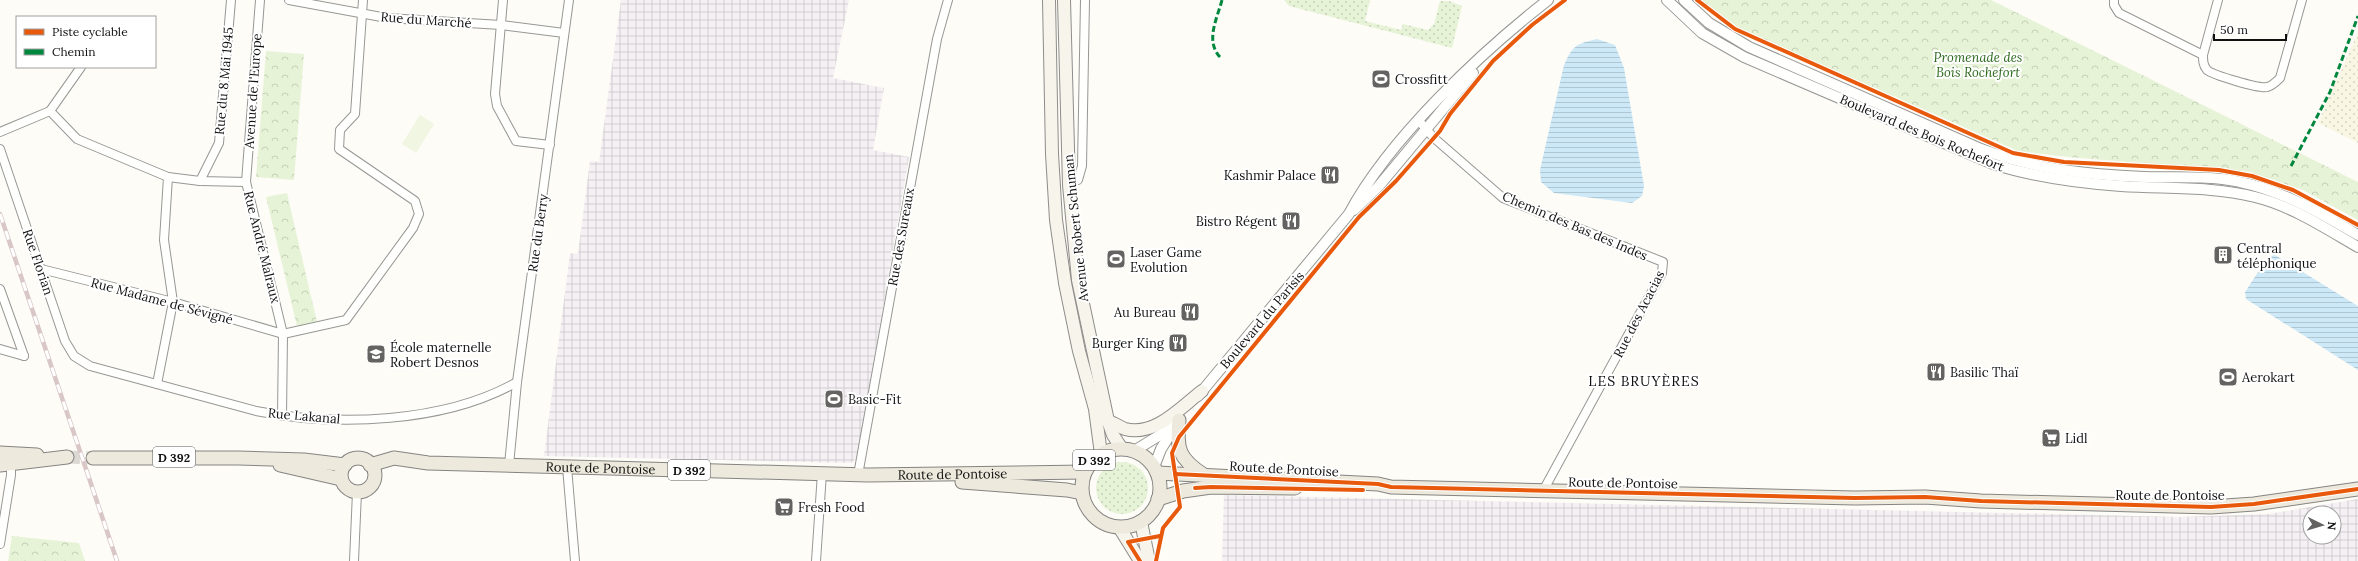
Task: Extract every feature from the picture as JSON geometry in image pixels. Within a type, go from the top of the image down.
[{"type":"main road","points":[[1049,0],[1049,82],[1056,220],[1065,283],[1079,351],[1095,409],[1101,454]]},
{"type":"main road","name":"Avenue Robert Schuman","points":[[1064,0],[1064,35],[1078,280],[1108,421],[1113,435],[1128,450]]},
{"type":"main road","points":[[1064,35],[1068,0]]},
{"type":"main road","points":[[1052,154],[1059,175],[1073,182]]},
{"type":"main road","points":[[1108,421],[1125,428],[1138,430],[1157,426],[1202,391]]},
{"type":"main road","points":[[1177,423],[1178,444],[1182,457],[1190,466],[1206,476]]},
{"type":"main road","name":"D 392","points":[[1082,493],[1085,472],[1101,454],[1128,450],[1145,457],[1156,470]]},
{"type":"main road","points":[[0,453],[67,458],[5,464]]},
{"type":"main road","name":"D 392","points":[[93,458],[304,460],[345,464]]},
{"type":"main road","points":[[357,458],[372,470],[369,488],[357,492],[344,486],[341,479],[341,471],[345,464],[357,458]]},
{"type":"main road","name":"Route de Pontoise","points":[[372,470],[394,458],[428,463],[863,475],[1067,490],[1082,493]]},
{"type":"main road","name":"D 392","points":[[255,459],[341,479]]},
{"type":"main road","name":"Route de Pontoise","points":[[1156,470],[1206,476],[1378,484],[1391,487],[1543,492],[1855,498],[1926,497],[1981,501],[2211,507],[2254,504],[2358,489]]},
{"type":"main road","points":[[1082,493],[1090,511],[1098,520],[1119,527],[1141,522],[1149,516],[1158,499],[1160,482],[1156,470]]},
{"type":"main road","name":"Route de Pontoise","points":[[863,475],[1085,472]]},
{"type":"main road","name":"Route de Pontoise","points":[[1158,499],[1183,491],[1211,487],[1378,490],[1391,487]]},
{"type":"main road","points":[[1141,522],[1149,561]]},
{"type":"main road","points":[[1119,527],[1140,561]]},
{"type":"street","name":"Rue du 8 Mai 1945","points":[[200,181],[219,144],[230,0]]},
{"type":"street","name":"Avenue de l'Europe","points":[[246,182],[260,0]]},
{"type":"street","name":"Rue du Marché","points":[[289,0],[387,18],[501,25],[564,33]]},
{"type":"street","points":[[283,334],[346,320],[413,228],[419,214],[415,201],[339,149],[340,130],[355,114],[363,0]]},
{"type":"street","points":[[502,0],[495,94],[497,106],[516,141],[550,145]]},
{"type":"street","name":"Rue du Berry","points":[[509,465],[517,382],[569,0]]},
{"type":"street","name":"Rue des Sureaux","points":[[863,475],[937,39],[948,0]]},
{"type":"street","points":[[1073,182],[1082,166],[1085,0]]},
{"type":"street","name":"Boulevard du Parisis","points":[[1156,470],[1156,459],[1177,423],[1349,214],[1356,200],[1386,159],[1422,125],[1487,53],[1518,23],[1548,0]]},
{"type":"street","name":"Boulevard des Bois Rochefort","points":[[1668,0],[1702,33],[1744,57],[1993,164],[2030,175],[2121,186],[2225,191],[2255,197],[2313,220],[2358,248]]},
{"type":"street","name":"Boulevard des Bois Rochefort","points":[[1684,0],[1709,23],[1749,47],[1981,149],[2012,160],[2071,171],[2123,176],[2239,181],[2274,192],[2310,207],[2358,235]]},
{"type":"street","points":[[2114,0],[2114,5],[2119,13],[2203,55]]},
{"type":"street","points":[[2218,0],[2203,55],[2205,68],[2213,74],[2264,87],[2273,84],[2280,78],[2302,0]]},
{"type":"street","points":[[0,132],[50,111],[80,68]]},
{"type":"street","name":"Rue André Malraux","points":[[50,111],[78,139],[168,177],[200,181],[246,182],[283,334],[282,416]]},
{"type":"street","name":"Chemin des Bas des Indes","points":[[1422,125],[1503,198],[1663,262]]},
{"type":"street","name":"Rue Florian","points":[[0,149],[65,341],[74,356],[90,366]]},
{"type":"street","points":[[156,384],[172,302],[164,240],[168,177]]},
{"type":"street","name":"Rue des Acacias","points":[[1543,492],[1662,273],[1663,262]]},
{"type":"street","name":"Rue Madame de Sévigné","points":[[41,269],[172,302],[283,334]]},
{"type":"street","points":[[0,289],[24,356],[0,349]]},
{"type":"street","name":"Rue Lakanal","points":[[90,366],[282,416],[333,420],[386,419],[476,402],[517,382]]},
{"type":"street","name":"Boulevard du Parisis","points":[[1128,450],[1177,423]]},
{"type":"street","points":[[0,544],[11,475],[5,464]]},
{"type":"street","points":[[567,467],[575,561]]},
{"type":"street","points":[[816,561],[822,473]]},
{"type":"street","points":[[354,561],[357,492]]},
{"type":"shaded area","points":[[621,0],[849,0],[833,78],[884,88],[873,150],[909,157],[857,458],[851,463],[544,456],[570,253],[578,254],[590,161],[599,162]]},
{"type":"shaded area","points":[[2358,32],[2358,143],[2318,123]]},
{"type":"shaded area","points":[[1224,495],[2179,517],[2268,514],[2302,508],[2302,545],[2342,545],[2342,505],[2322,505],[2358,499],[2358,561],[1222,561]]},
{"type":"green space","points":[[1284,0],[1370,0],[1365,21],[1401,30],[1403,24],[1428,30],[1434,24],[1440,1],[1449,1],[1462,6],[1452,48],[1289,6]]},
{"type":"green space","name":"Promenade des Bois Rochefort","points":[[1700,0],[1991,0],[2358,182],[2358,220],[2303,190],[2250,172],[2068,157],[2018,151],[1739,28]]},
{"type":"green space","points":[[266,51],[304,54],[294,180],[256,177]]},
{"type":"green space","points":[[420,115],[434,124],[416,153],[402,144]]},
{"type":"green space","points":[[287,193],[317,322],[297,326],[266,197]]},
{"type":"green space","points":[[1117,462],[1127,462],[1137,466],[1144,473],[1148,483],[1148,493],[1144,503],[1137,510],[1127,514],[1117,514],[1107,510],[1100,503],[1096,493],[1096,483],[1100,473],[1107,466]]},
{"type":"green space","points":[[12,536],[79,543],[85,561],[8,561]]},
{"type":"water","points":[[1597,39],[1615,45],[1624,68],[1644,186],[1642,196],[1632,203],[1554,193],[1541,182],[1540,170],[1564,65],[1570,53],[1576,46],[1584,42]]},
{"type":"water","points":[[2275,255],[2358,306],[2358,370],[2246,299],[2245,292],[2268,257]]},
{"type":"tunnel","points":[[67,457],[93,458]]},
{"type":"railway","points":[[0,214],[117,561]]},
{"type":"marked path","points":[[1220,57],[1213,44],[1213,37],[1215,22],[1222,0]]},
{"type":"marked path","points":[[2291,166],[2330,92],[2358,16]]},
{"type":"cycle path","points":[[1156,561],[1163,528],[1180,507],[1172,453],[1179,437],[1359,217],[1396,181],[1440,131],[1450,114],[1493,61],[1532,25],[1565,0]]},
{"type":"cycle path","points":[[1697,0],[1735,29],[2013,153],[2064,162],[2219,170],[2252,176],[2293,190],[2358,225]]},
{"type":"cycle path","points":[[1175,474],[1378,484],[1391,487],[1855,498],[1925,497],[1981,501],[2211,507],[2254,504],[2358,489]]},
{"type":"cycle path","points":[[1195,488],[1363,490]]},
{"type":"cycle path","points":[[1140,561],[1128,542],[1160,536]]},
{"type":"place","name":"Crossfitt","points":[[1381,79]]},
{"type":"place","name":"Kashmir Palace","points":[[1330,175]]},
{"type":"place","name":"Bistro Régent","points":[[1291,221]]},
{"type":"place","name":"Central téléphonique","points":[[2223,255]]},
{"type":"place","name":"Laser Game Evolution","points":[[1116,259]]},
{"type":"place","name":"Au Bureau","points":[[1190,312]]},
{"type":"place","name":"Burger King","points":[[1178,343]]},
{"type":"place","name":"École maternelle Robert Desnos","points":[[376,354]]},
{"type":"place","name":"Basilic Thaï","points":[[1936,372]]},
{"type":"place","name":"Aerokart","points":[[2228,377]]},
{"type":"place","name":"Basic-Fit","points":[[834,399]]},
{"type":"place","name":"Lidl","points":[[2051,438]]},
{"type":"place","name":"Fresh Food","points":[[784,507]]},
{"type":"district","name":"LES BRUYÈRES","points":[[1644,381]]}]
